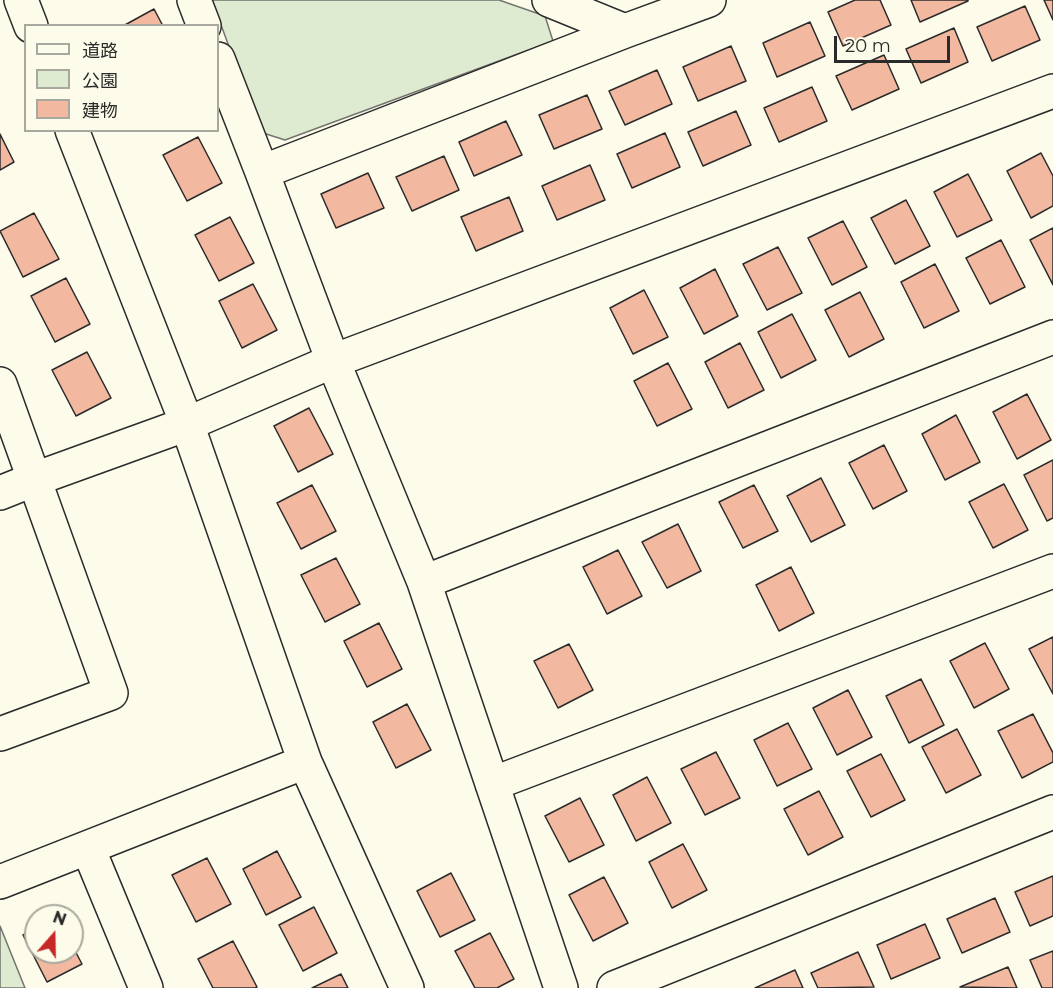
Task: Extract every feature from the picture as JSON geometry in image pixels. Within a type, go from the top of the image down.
[{"type":"street","points":[[21,0],[30,24]]},
{"type":"street","points":[[194,0],[203,24]]},
{"type":"street","points":[[549,0],[625,31]]},
{"type":"street","points":[[262,172],[709,0]]},
{"type":"street","points":[[219,62],[333,362],[424,582],[561,988]]},
{"type":"street","points":[[0,493],[188,424],[333,362],[1053,91]]},
{"type":"street","points":[[73,132],[188,424],[304,762],[407,988]]},
{"type":"street","points":[[424,582],[1053,337]]},
{"type":"street","points":[[0,384],[111,693],[0,734]]},
{"type":"street","points":[[492,784],[1053,571]]},
{"type":"street","points":[[0,882],[304,762]]},
{"type":"street","points":[[614,988],[1053,812]]},
{"type":"street","points":[[88,848],[146,988]]},
{"type":"green space","points":[[212,0],[499,0],[545,16],[553,41],[285,140],[260,132]]},
{"type":"green space","points":[[0,926],[25,988],[0,988]]},
{"type":"building","points":[[855,0],[880,0],[891,25],[843,46],[828,12]]},
{"type":"building","points":[[911,0],[968,0],[968,1],[920,22]]},
{"type":"building","points":[[1044,0],[1053,0],[1053,20]]},
{"type":"building","points":[[1025,6],[1040,40],[992,61],[977,27]]},
{"type":"building","points":[[154,9],[162,24],[127,24]]},
{"type":"building","points":[[810,22],[825,56],[777,77],[763,43]]},
{"type":"building","points":[[954,28],[968,62],[921,83],[906,49]]},
{"type":"building","points":[[731,46],[746,81],[698,101],[683,67]]},
{"type":"building","points":[[884,55],[899,89],[852,110],[836,76]]},
{"type":"building","points":[[657,70],[672,104],[625,125],[609,91]]},
{"type":"building","points":[[812,87],[827,121],[779,142],[764,108]]},
{"type":"building","points":[[587,95],[602,129],[554,149],[539,115]]},
{"type":"building","points":[[736,111],[751,145],[703,166],[688,132]]},
{"type":"building","points":[[506,121],[522,155],[474,176],[459,142]]},
{"type":"building","points":[[665,133],[680,167],[632,188],[617,154]]},
{"type":"building","points":[[0,134],[14,162],[0,170]]},
{"type":"building","points":[[198,137],[222,183],[187,201],[163,155]]},
{"type":"building","points":[[1041,153],[1053,176],[1053,206],[1031,218],[1007,171]]},
{"type":"building","points":[[444,156],[459,190],[412,211],[396,177]]},
{"type":"building","points":[[590,165],[605,200],[557,220],[542,186]]},
{"type":"building","points":[[368,173],[384,208],[336,228],[321,194]]},
{"type":"building","points":[[968,174],[992,220],[957,237],[934,192]]},
{"type":"building","points":[[509,197],[523,231],[476,251],[461,217]]},
{"type":"building","points":[[906,200],[930,246],[895,264],[871,218]]},
{"type":"building","points":[[34,213],[59,259],[23,277],[0,231]]},
{"type":"building","points":[[230,217],[254,263],[219,281],[195,235]]},
{"type":"building","points":[[843,221],[867,267],[832,285],[808,238]]},
{"type":"building","points":[[1053,228],[1053,285],[1030,240]]},
{"type":"building","points":[[1001,240],[1025,287],[990,304],[966,258]]},
{"type":"building","points":[[778,247],[802,293],[767,310],[743,264]]},
{"type":"building","points":[[935,264],[959,311],[924,328],[901,282]]},
{"type":"building","points":[[715,269],[738,316],[704,334],[680,288]]},
{"type":"building","points":[[66,278],[90,324],[55,342],[31,296]]},
{"type":"building","points":[[253,284],[277,330],[242,348],[219,301]]},
{"type":"building","points":[[644,290],[668,337],[633,354],[610,308]]},
{"type":"building","points":[[860,292],[884,339],[849,357],[825,310]]},
{"type":"building","points":[[792,314],[816,360],[781,378],[758,332]]},
{"type":"building","points":[[740,343],[764,390],[728,408],[705,362]]},
{"type":"building","points":[[87,352],[111,398],[76,416],[52,370]]},
{"type":"building","points":[[668,363],[692,409],[657,426],[634,381]]},
{"type":"building","points":[[1027,394],[1051,440],[1017,459],[993,412]]},
{"type":"building","points":[[309,408],[333,454],[298,472],[274,426]]},
{"type":"building","points":[[956,415],[980,462],[945,480],[922,434]]},
{"type":"building","points":[[884,445],[907,491],[873,509],[849,463]]},
{"type":"building","points":[[1053,460],[1053,518],[1047,521],[1024,475]]},
{"type":"building","points":[[821,478],[845,525],[811,542],[787,496]]},
{"type":"building","points":[[1004,484],[1028,530],[993,548],[969,502]]},
{"type":"building","points":[[312,485],[336,531],[301,549],[277,503]]},
{"type":"building","points":[[754,485],[778,531],[743,548],[719,502]]},
{"type":"building","points":[[678,524],[701,571],[667,588],[642,542]]},
{"type":"building","points":[[618,550],[642,596],[607,614],[583,567]]},
{"type":"building","points":[[336,558],[360,604],[325,622],[301,575]]},
{"type":"building","points":[[791,567],[814,613],[779,631],[756,585]]},
{"type":"building","points":[[379,623],[402,669],[367,687],[344,641]]},
{"type":"building","points":[[1053,637],[1053,694],[1029,649]]},
{"type":"building","points":[[985,643],[1009,689],[974,708],[950,661]]},
{"type":"building","points":[[569,644],[593,690],[558,708],[534,661]]},
{"type":"building","points":[[921,679],[944,725],[909,743],[886,696]]},
{"type":"building","points":[[848,690],[872,737],[837,755],[813,708]]},
{"type":"building","points":[[407,704],[431,750],[396,768],[373,722]]},
{"type":"building","points":[[1033,714],[1053,753],[1053,762],[1022,778],[998,731]]},
{"type":"building","points":[[788,723],[812,769],[777,786],[754,740]]},
{"type":"building","points":[[957,729],[981,775],[946,793],[922,747]]},
{"type":"building","points":[[716,752],[740,798],[705,815],[681,769]]},
{"type":"building","points":[[881,754],[905,800],[871,817],[847,771]]},
{"type":"building","points":[[647,777],[671,823],[636,841],[613,795]]},
{"type":"building","points":[[819,791],[843,837],[808,855],[784,809]]},
{"type":"building","points":[[580,798],[604,845],[569,862],[545,816]]},
{"type":"building","points":[[683,844],[707,890],[672,908],[649,862]]},
{"type":"building","points":[[277,851],[301,897],[266,915],[243,869]]},
{"type":"building","points":[[207,858],[231,904],[196,922],[172,875]]},
{"type":"building","points":[[451,873],[475,920],[440,937],[417,891]]},
{"type":"building","points":[[1053,876],[1053,916],[1030,926],[1015,892]]},
{"type":"building","points":[[604,877],[628,923],[593,941],[569,895]]},
{"type":"building","points":[[995,898],[1010,932],[962,953],[947,919]]},
{"type":"building","points":[[314,907],[337,953],[303,971],[279,925]]},
{"type":"building","points":[[925,924],[940,958],[891,979],[877,945]]},
{"type":"building","points":[[490,933],[514,979],[497,988],[475,988],[455,951]]},
{"type":"building","points":[[233,941],[257,987],[255,988],[213,988],[198,959]]},
{"type":"building","points":[[1053,951],[1053,988],[1042,988],[1030,960]]},
{"type":"building","points":[[858,952],[874,987],[818,988],[811,973]]},
{"type":"building","points":[[38,964],[82,964],[47,982]]},
{"type":"building","points":[[1008,967],[1017,988],[960,987]]},
{"type":"building","points":[[795,970],[803,988],[755,988]]},
{"type":"building","points":[[341,974],[348,988],[312,988]]}]
